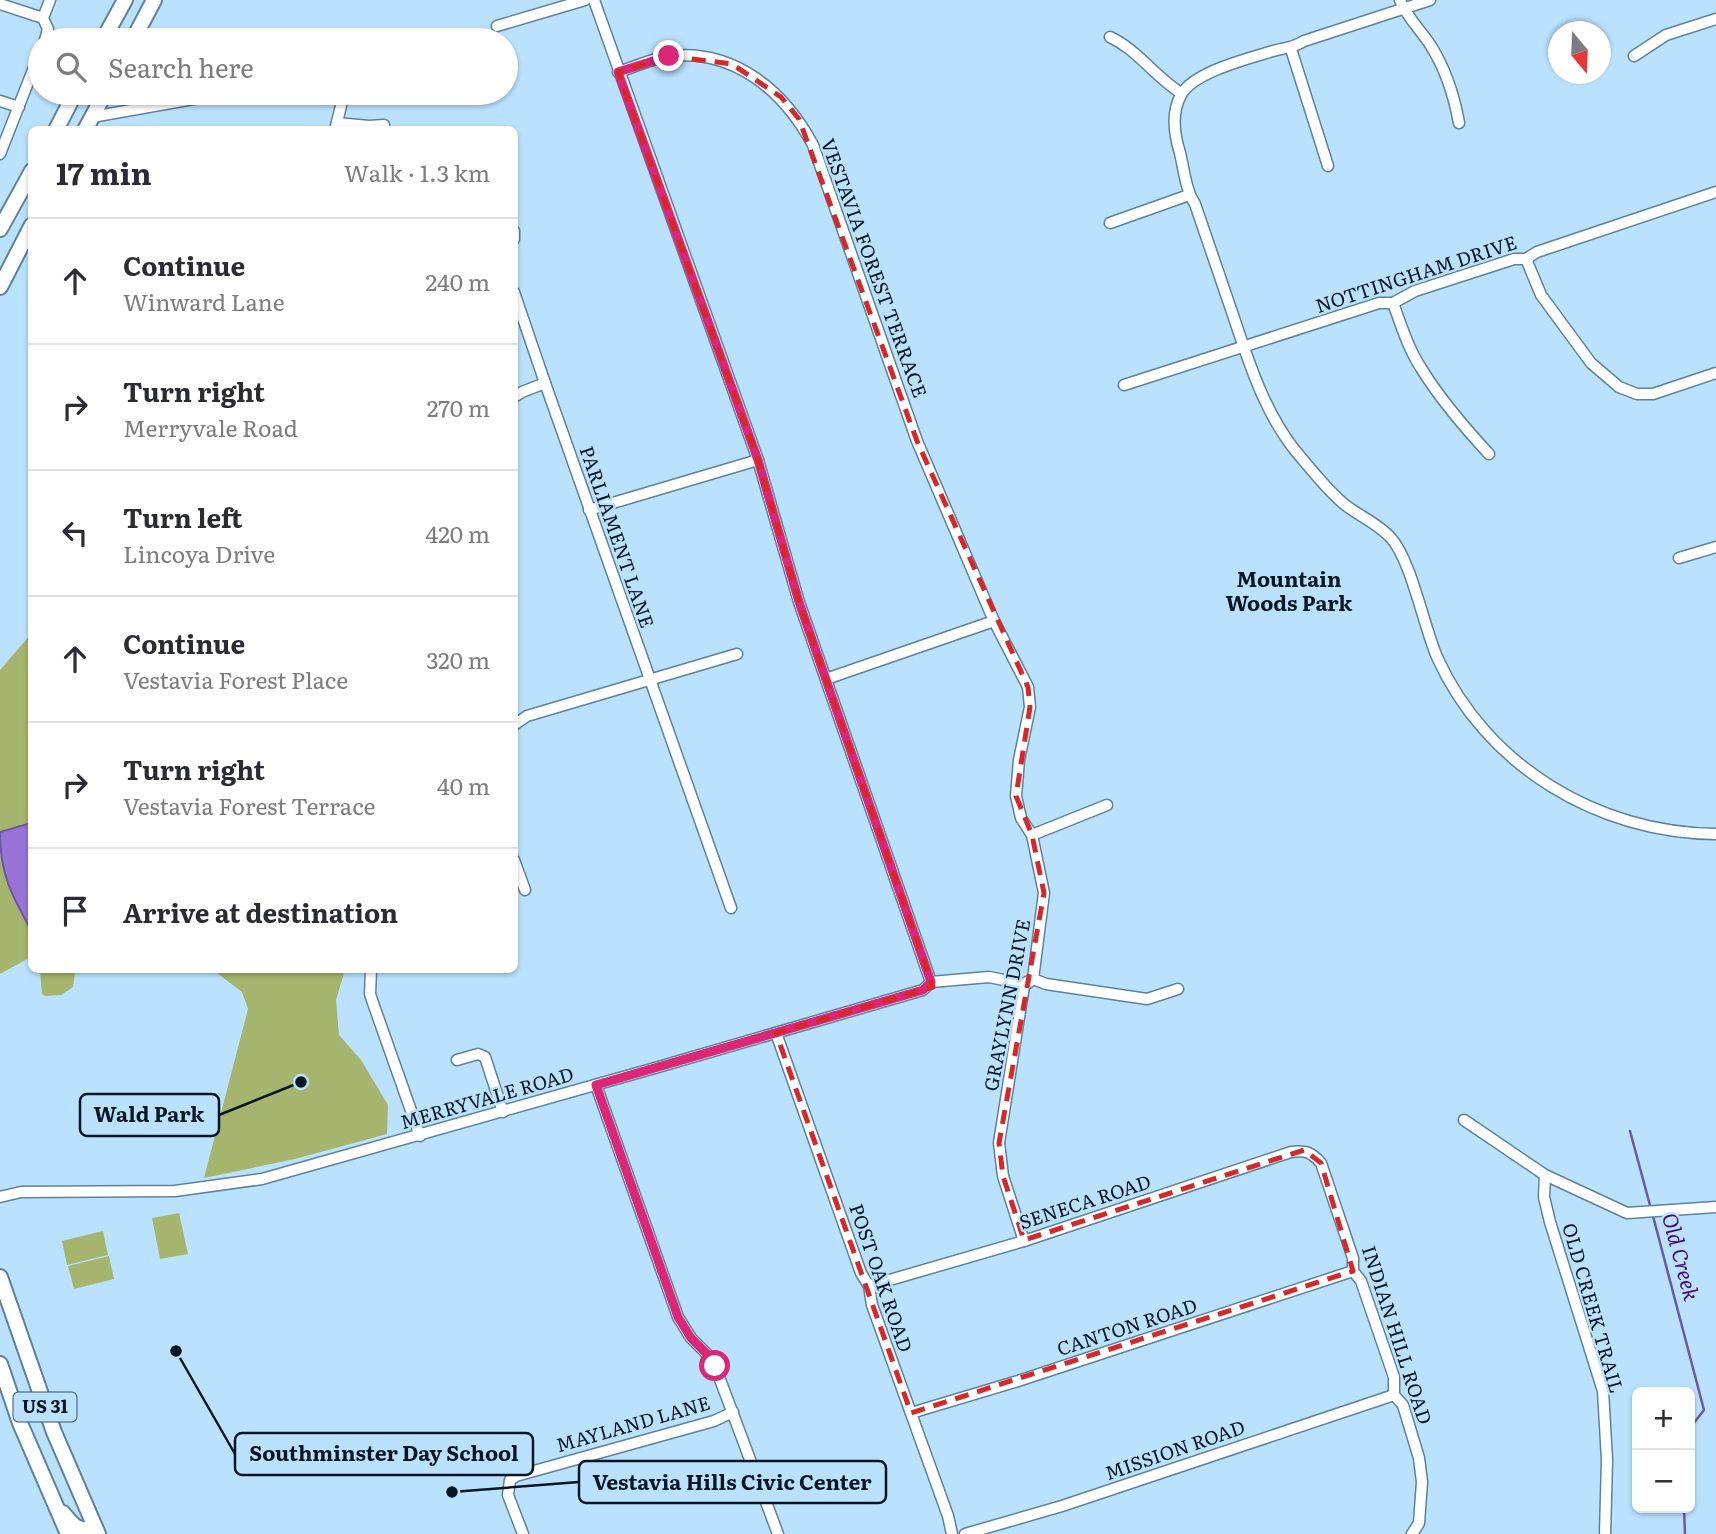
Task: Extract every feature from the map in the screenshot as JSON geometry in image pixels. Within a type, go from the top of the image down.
[{"type":"main road","points":[[110,28],[125,0]]},
{"type":"main road","points":[[138,28],[153,0]]},
{"type":"main road","points":[[58,126],[68,107],[89,123],[99,105]]},
{"type":"main road","points":[[0,229],[28,177]]},
{"type":"main road","points":[[0,287],[28,233]]},
{"type":"main road","name":"US 31","points":[[1,1285],[54,1433],[97,1531]]},
{"type":"main road","name":"US 31","points":[[0,1364],[20,1423],[68,1534]]},
{"type":"main road","points":[[55,1504],[75,1527],[84,1531],[97,1531]]},
{"type":"street","points":[[48,28],[43,18],[50,0]]},
{"type":"street","points":[[497,26],[585,0]]},
{"type":"street","points":[[594,0],[758,460],[799,602],[931,982]]},
{"type":"street","points":[[1430,0],[1402,4],[1304,41],[1291,49],[1277,49],[1198,79],[1181,93],[1175,114],[1174,132],[1189,195],[1195,204],[1243,346],[1267,405],[1293,448],[1343,502],[1392,538],[1404,563],[1437,657],[1469,713],[1489,738],[1546,783],[1613,818],[1673,832],[1716,834]]},
{"type":"street","points":[[0,4],[43,18]]},
{"type":"street","points":[[1402,4],[1414,27],[1429,43],[1443,67],[1455,99],[1459,123]]},
{"type":"street","points":[[1634,56],[1666,35],[1716,19]]},
{"type":"street","points":[[1110,37],[1125,44],[1167,85],[1181,93]]},
{"type":"street","points":[[1291,49],[1328,166]]},
{"type":"street","name":"VESTAVIA FOREST TERRACE","points":[[618,72],[669,56],[702,56],[732,64],[751,73],[780,97],[799,119],[813,145],[917,441],[944,503]]},
{"type":"street","points":[[0,154],[28,83]]},
{"type":"street","points":[[0,101],[19,107]]},
{"type":"street","points":[[89,123],[172,105]]},
{"type":"street","points":[[341,105],[336,126],[384,125]]},
{"type":"street","name":"NOTTINGHAM DRIVE","points":[[1124,385],[1379,303],[1393,303],[1415,291],[1514,258],[1526,259],[1537,252],[1716,192]]},
{"type":"street","points":[[1110,223],[1189,195]]},
{"type":"street","points":[[1526,259],[1548,305],[1591,363],[1619,387],[1637,394],[1653,394],[1716,373]]},
{"type":"street","points":[[1393,303],[1420,368],[1454,415],[1489,454]]},
{"type":"street","name":"PARLIAMENT LANE","points":[[518,304],[731,908]]},
{"type":"street","points":[[518,394],[545,383]]},
{"type":"street","points":[[589,510],[758,460]]},
{"type":"street","name":"GRAYLYNN DRIVE","points":[[944,503],[994,621],[1028,687],[1030,707],[1019,760],[1016,796],[1021,818],[1032,835],[1044,893],[1033,979],[1024,986],[999,1143],[1003,1176],[1024,1241]]},
{"type":"street","points":[[1679,558],[1716,547]]},
{"type":"street","points":[[826,679],[994,621]]},
{"type":"street","points":[[518,722],[527,716],[737,654]]},
{"type":"street","points":[[1032,835],[1107,805]]},
{"type":"street","points":[[518,871],[525,890]]},
{"type":"street","points":[[371,973],[370,994],[420,1136]]},
{"type":"street","name":"MERRYVALE ROAD","points":[[0,1197],[21,1192],[191,1190],[262,1179],[776,1034],[923,990],[931,982],[989,976],[1023,984],[1033,979],[1046,984],[1147,999],[1178,989]]},
{"type":"street","name":"POST OAK ROAD","points":[[776,1034],[861,1273],[869,1286],[872,1305],[948,1516],[952,1534]]},
{"type":"street","points":[[457,1060],[478,1054],[485,1057],[503,1112]]},
{"type":"street","points":[[596,1085],[678,1317],[691,1338],[710,1357],[778,1534]]},
{"type":"street","points":[[1464,1120],[1545,1175],[1627,1213],[1716,1207]]},
{"type":"street","name":"SENECA ROAD","points":[[869,1286],[1024,1241],[1292,1152],[1304,1150],[1312,1153]]},
{"type":"street","name":"INDIAN HILL ROAD","points":[[1312,1153],[1321,1163],[1353,1258],[1353,1271],[1361,1281],[1394,1377],[1394,1395],[1403,1405],[1419,1458],[1422,1482],[1419,1523],[1412,1534]]},
{"type":"street","name":"OLD CREEK TRAIL","points":[[1545,1175],[1545,1197],[1550,1222],[1603,1391],[1607,1460],[1605,1534]]},
{"type":"street","name":"CANTON ROAD","points":[[911,1413],[1018,1381],[1353,1271]]},
{"type":"street","name":"MISSION ROAD","points":[[965,1534],[1062,1506],[1394,1395]]},
{"type":"street","name":"MAYLAND LANE","points":[[523,1534],[508,1495],[510,1480],[516,1476],[714,1421],[733,1412]]},
{"type":"highlighted area","points":[[669,56],[732,64],[781,97],[799,119],[917,441],[1028,687],[1030,707],[1016,796],[1032,835],[1044,893],[999,1143],[1003,1176],[1024,1240],[1304,1150],[1321,1163],[1353,1271],[911,1413],[776,1033],[933,987],[799,602],[758,460],[618,72]]},
{"type":"green space","points":[[28,637],[28,959],[0,974],[0,670]]},
{"type":"green space","points":[[40,973],[75,973],[73,987],[61,995],[42,994]]},
{"type":"green space","points":[[217,973],[344,973],[336,1000],[339,1035],[361,1060],[388,1105],[387,1134],[295,1159],[204,1178],[248,1009],[242,992]]},
{"type":"green space","points":[[179,1213],[188,1254],[160,1259],[152,1218]]},
{"type":"green space","points":[[103,1231],[108,1255],[67,1265],[62,1241]]},
{"type":"green space","points":[[109,1256],[114,1279],[74,1289],[68,1266]]},
{"type":"shaded area","points":[[28,824],[28,924],[4,871],[0,832]]},
{"type":"waterway","name":"Old Creek","points":[[1630,1131],[1651,1209]]},
{"type":"waterway","name":"Old Creek","points":[[1653,1216],[1704,1410],[1695,1422]]},
{"type":"waterway","name":"Old Creek","points":[[1684,1513],[1685,1534]]},
{"type":"place","name":"Wald Park","points":[[301,1082]]},
{"type":"place","name":"Southminster Day School","points":[[176,1351]]},
{"type":"place","name":"Vestavia Hills Civic Center","points":[[452,1492]]},
{"type":"district","name":"Mountain Woods Park","points":[[1289,592]]},
{"type":"route","points":[[669,56],[618,72],[758,460],[799,602],[931,982],[923,990],[596,1085],[678,1317],[691,1338],[715,1366]]}]
